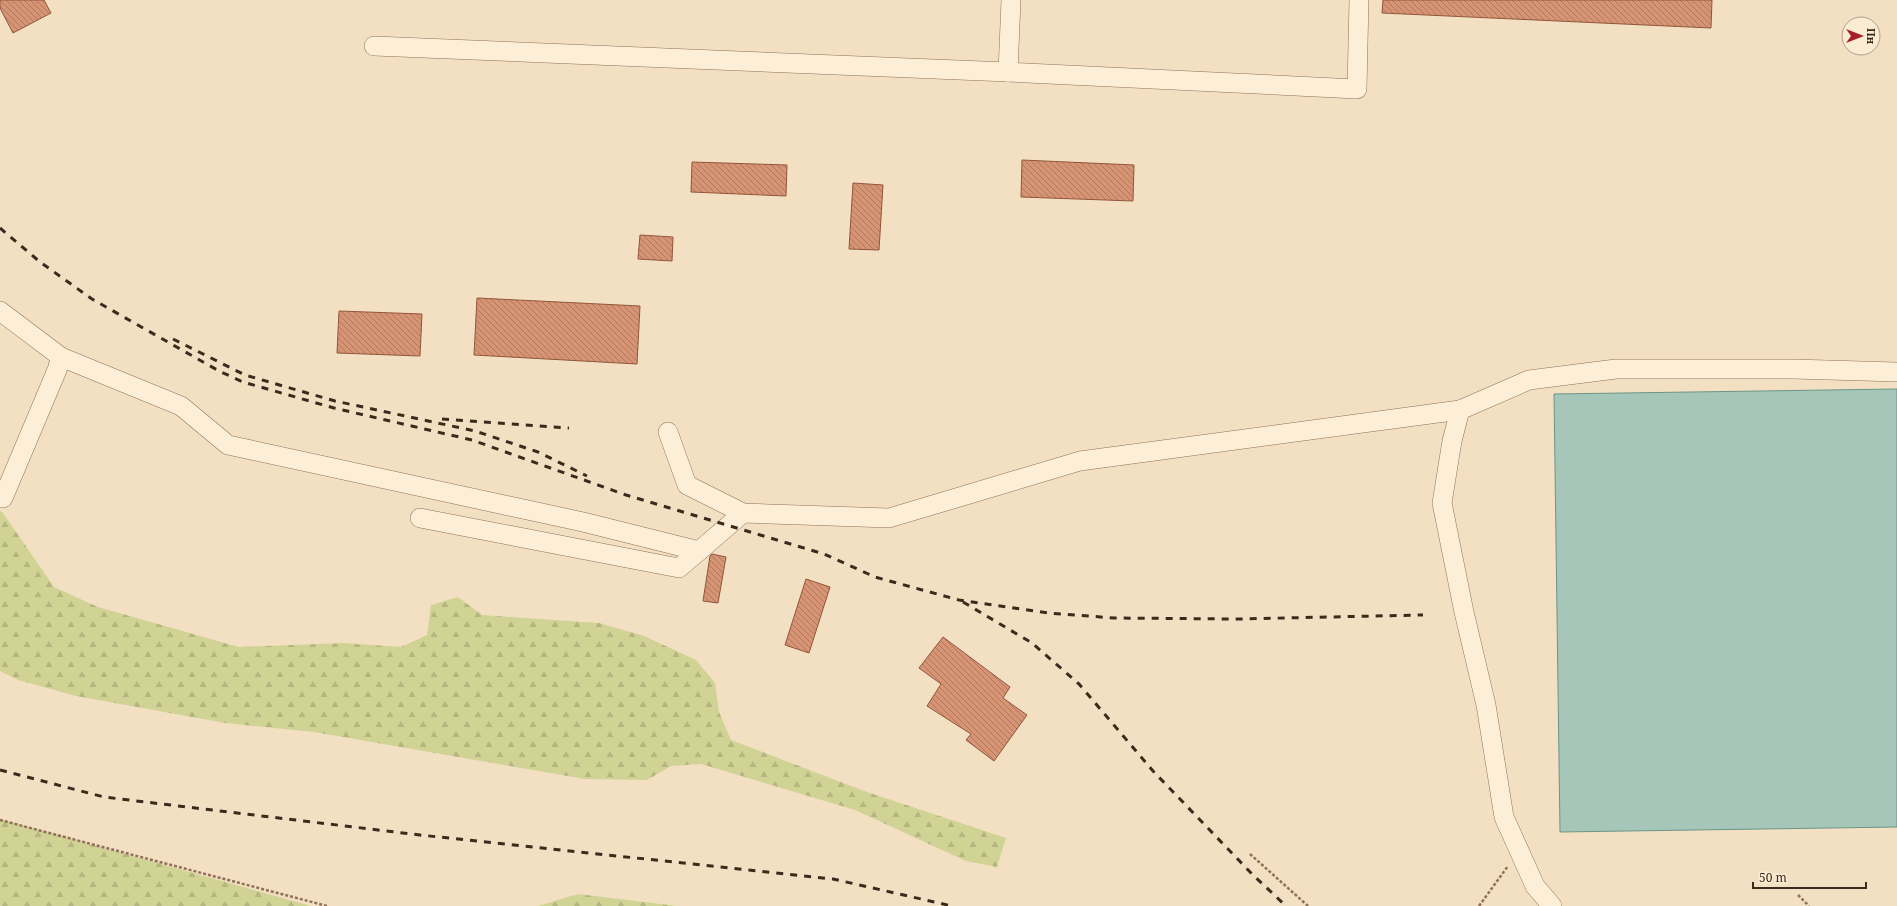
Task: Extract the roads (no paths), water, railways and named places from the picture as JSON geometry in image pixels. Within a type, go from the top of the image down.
[{"type":"lane","points":[[1008,72],[1011,0]]},
{"type":"lane","points":[[374,46],[1008,72],[1356,89],[1359,0]]},
{"type":"lane","points":[[0,312],[61,357],[182,406],[228,445],[584,522],[699,551]]},
{"type":"lane","points":[[3,498],[58,370],[61,357]]},
{"type":"lane","points":[[668,432],[687,485],[743,513],[889,518],[1080,461],[1460,410],[1529,380],[1616,369],[1793,369],[1897,372]]},
{"type":"lane","points":[[1460,410],[1452,441],[1442,503],[1464,612],[1486,705],[1504,816],[1535,886],[1552,906]]},
{"type":"lane","points":[[420,518],[679,568],[743,513]]},
{"type":"railway","points":[[0,228],[40,262],[92,299],[219,371],[243,382],[334,408],[472,440],[626,495],[824,554],[875,577],[959,600],[1048,613],[1114,618],[1237,619],[1423,615]]},
{"type":"railway","points":[[173,339],[245,375],[335,401],[475,431],[538,452],[587,476]]},
{"type":"railway","points":[[442,419],[569,428]]},
{"type":"railway","points":[[963,602],[1032,643],[1079,684],[1153,771],[1253,875],[1286,906]]},
{"type":"railway","points":[[0,770],[104,797],[420,835],[833,879],[952,906]]}]
